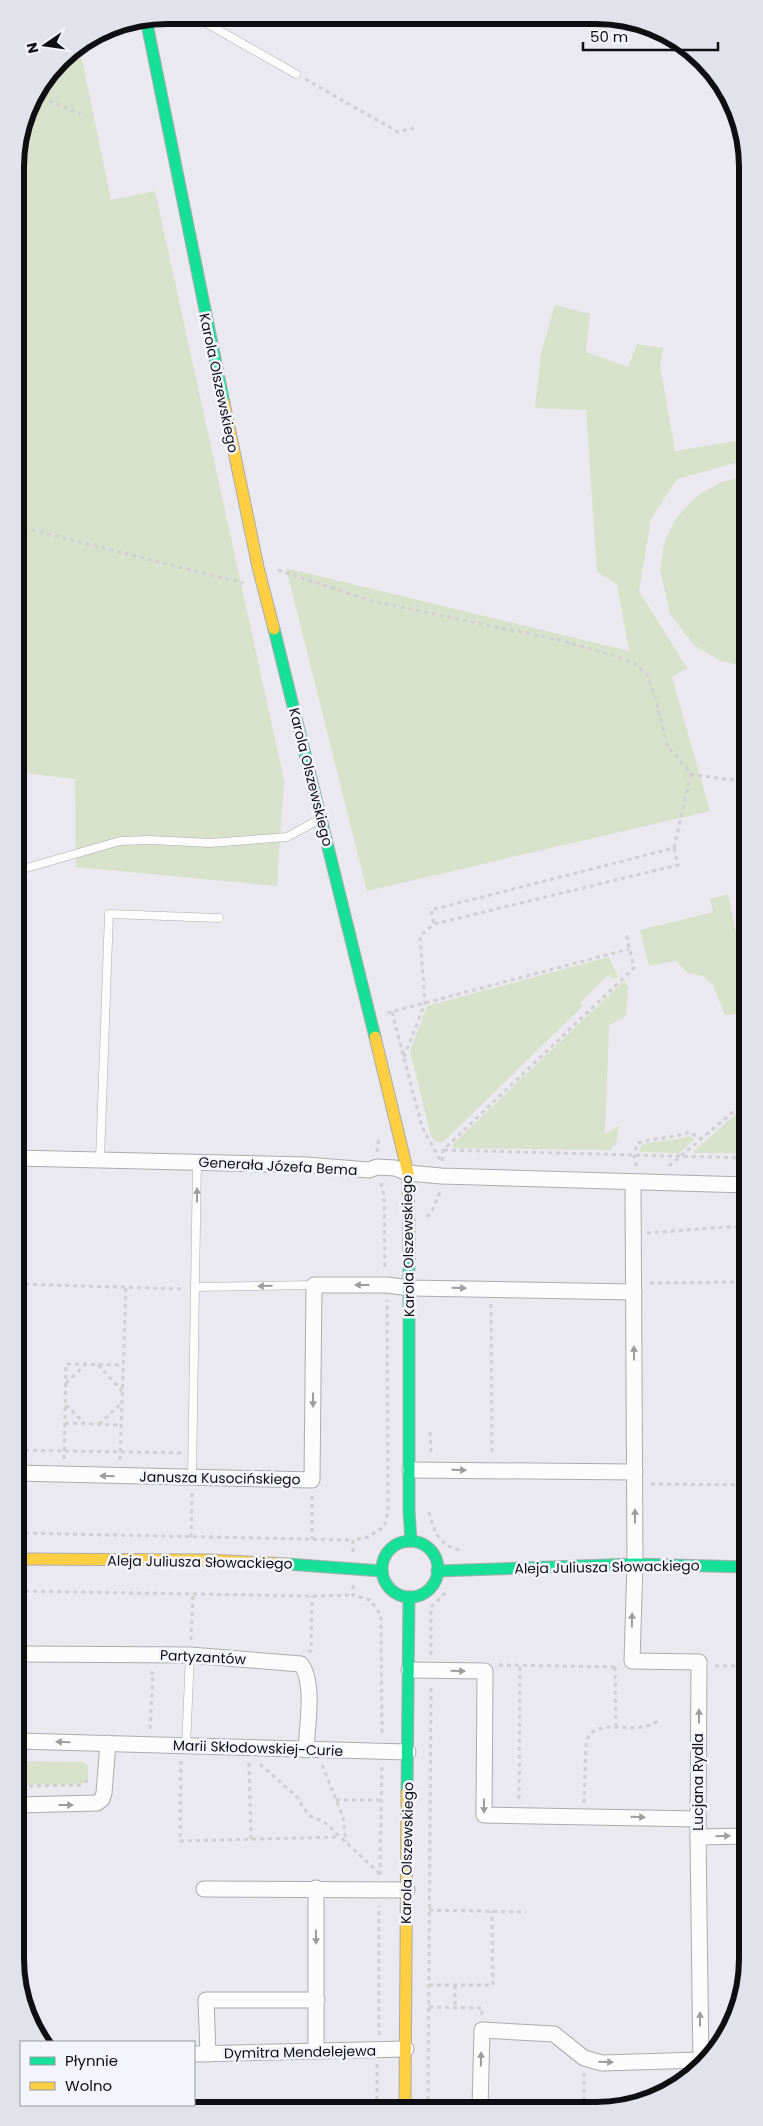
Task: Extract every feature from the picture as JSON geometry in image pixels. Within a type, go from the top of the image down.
[{"type":"street","name":"Karola Olszewskiego","points":[[147,25],[258,567],[322,818],[408,1173],[411,1541]]},
{"type":"street","name":"Generała Józefa Bema","points":[[24,1158],[306,1165],[369,1170],[377,1167],[396,1168],[408,1173],[441,1176],[636,1176],[739,1184]]},
{"type":"street","points":[[636,1176],[633,1234],[635,1564],[632,1662],[699,1662],[699,1666]]},
{"type":"street","points":[[314,1285],[387,1285],[410,1288],[491,1289],[634,1288]]},
{"type":"street","name":"Janusza Kusocińskiego","points":[[24,1474],[312,1480],[314,1285]]},
{"type":"street","points":[[410,1470],[492,1471],[635,1478]]},
{"type":"street","points":[[411,1541],[427,1548],[436,1562],[437,1571],[431,1586],[418,1596],[409,1597],[401,1596],[388,1586],[382,1570],[387,1553],[393,1547],[401,1542],[411,1541]]},
{"type":"street","name":"Aleja Juliusza Słowackiego","points":[[24,1559],[209,1560],[313,1564],[382,1570]]},
{"type":"street","name":"Aleja Juliusza Słowackiego","points":[[437,1571],[635,1564],[739,1567]]},
{"type":"street","name":"Karola Olszewskiego","points":[[405,2102],[409,1597]]},
{"type":"street","name":"Partyzantów","points":[[24,1654],[191,1652],[301,1664],[306,1671],[309,1683],[311,1750]]},
{"type":"street","name":"Lucjana Rydla","points":[[699,1666],[698,1837],[704,2054]]},
{"type":"street","points":[[409,1670],[485,1672],[484,1815],[518,1814],[698,1819]]},
{"type":"street","name":"Marii Skłodowskiej-Curie","points":[[24,1741],[149,1745],[183,1751],[246,1754],[311,1750],[408,1752]]},
{"type":"street","points":[[24,1805],[96,1803],[102,1799],[108,1743]]},
{"type":"street","points":[[698,1837],[739,1836]]},
{"type":"street","points":[[204,1889],[316,1888],[379,1881],[407,1890]]},
{"type":"street","points":[[316,1888],[316,2051]]},
{"type":"street","points":[[201,2054],[206,2000],[317,2000]]},
{"type":"street","points":[[480,2102],[482,2030],[554,2034],[584,2058],[602,2062],[699,2058]]},
{"type":"street","name":"Dymitra Mendelejewa","points":[[201,2054],[406,2049]]},
{"type":"lane","points":[[208,24],[296,74]]},
{"type":"lane","points":[[24,868],[120,842],[150,840],[210,843],[287,837],[322,818]]},
{"type":"lane","points":[[100,1159],[109,914],[219,918]]},
{"type":"lane","points":[[192,1478],[197,1162]]},
{"type":"lane","points":[[195,1288],[314,1285]]},
{"type":"lane","points":[[183,1751],[191,1652]]},
{"type":"path","points":[[296,74],[398,132],[414,128]]},
{"type":"path","points":[[42,98],[81,114]]},
{"type":"path","points":[[24,528],[250,585]]},
{"type":"path","points":[[258,567],[270,567],[372,601],[559,640],[616,656],[638,665],[647,675],[656,700],[667,745],[691,774],[739,780]]},
{"type":"path","points":[[404,1057],[425,1003],[420,936],[434,924],[678,865],[674,848],[691,774]]},
{"type":"path","points":[[434,924],[431,910],[674,848]]},
{"type":"path","points":[[392,1012],[422,1127],[442,1164],[443,1150],[634,968],[626,933]]},
{"type":"path","points":[[370,1017],[629,949]]},
{"type":"path","points":[[667,1168],[739,1107]]},
{"type":"path","points":[[636,1176],[634,1156],[638,1143],[647,1139],[664,1139],[689,1132],[702,1139]]},
{"type":"path","points":[[443,1150],[739,1158]]},
{"type":"path","points":[[377,1167],[384,1195],[384,1247],[387,1285],[388,1511],[384,1527]]},
{"type":"path","points":[[423,1222],[432,1211],[441,1190],[441,1176]]},
{"type":"path","points":[[633,1234],[739,1227]]},
{"type":"path","points":[[634,1288],[739,1282]]},
{"type":"path","points":[[24,1284],[195,1288]]},
{"type":"path","points":[[119,1476],[126,1287]]},
{"type":"path","points":[[491,1289],[492,1471]]},
{"type":"path","points":[[63,1474],[66,1364],[123,1365]]},
{"type":"path","points":[[66,1383],[86,1364]]},
{"type":"path","points":[[98,1365],[122,1391]]},
{"type":"path","points":[[98,1424],[122,1402]]},
{"type":"path","points":[[65,1404],[84,1424]]},
{"type":"path","points":[[65,1423],[121,1425]]},
{"type":"path","points":[[430,1425],[431,1470]]},
{"type":"path","points":[[24,1450],[192,1454]]},
{"type":"path","points":[[191,1536],[192,1478]]},
{"type":"path","points":[[635,1478],[739,1484]]},
{"type":"path","points":[[312,1480],[312,1539]]},
{"type":"path","points":[[428,1502],[437,1537],[448,1548],[465,1551],[463,1569]]},
{"type":"path","points":[[24,1533],[353,1540]]},
{"type":"path","points":[[428,2102],[431,1607],[446,1591],[455,1589]]},
{"type":"path","points":[[24,1591],[353,1595]]},
{"type":"path","points":[[191,1652],[193,1594]]},
{"type":"path","points":[[311,1651],[312,1596]]},
{"type":"path","points":[[377,2102],[382,1752],[381,1615]]},
{"type":"path","points":[[505,1665],[623,1667],[632,1662]]},
{"type":"path","points":[[518,1814],[520,1665]]},
{"type":"path","points":[[699,1666],[739,1666]]},
{"type":"path","points":[[615,1667],[616,1728]]},
{"type":"path","points":[[143,1673],[153,1673],[149,1745]]},
{"type":"path","points":[[583,1816],[586,1740],[596,1729],[650,1727],[660,1719]]},
{"type":"path","points":[[311,1750],[343,1817],[346,1842]]},
{"type":"path","points":[[183,1751],[180,1841],[340,1836]]},
{"type":"path","points":[[246,1754],[251,1839]]},
{"type":"path","points":[[246,1754],[298,1798],[310,1816],[324,1822],[340,1836],[379,1881]]},
{"type":"path","points":[[24,1787],[79,1785],[84,1784],[91,1777]]},
{"type":"path","points":[[336,1800],[381,1800]]},
{"type":"path","points":[[379,1910],[526,1912]]},
{"type":"path","points":[[429,1985],[493,1985],[492,1911]]},
{"type":"path","points":[[455,1985],[455,2008]]},
{"type":"path","points":[[429,2007],[482,2008],[482,2030]]},
{"type":"path","points":[[584,2058],[584,2102]]},
{"type":"green space","points":[[81,53],[111,200],[155,191],[284,780],[277,886],[76,867],[75,779],[24,773],[24,157],[29,130],[35,112],[48,87],[62,70],[70,70],[70,61]]},
{"type":"green space","points":[[555,305],[590,314],[586,352],[628,367],[637,344],[663,348],[660,365],[675,451],[736,441],[739,462],[677,479],[651,519],[639,591],[687,668],[672,677],[710,811],[367,891],[286,568],[629,651],[617,584],[597,572],[586,410],[535,408],[541,353]]},
{"type":"green space","points":[[739,478],[739,665],[721,661],[695,646],[670,614],[660,570],[665,540],[676,518],[697,496],[721,482]]},
{"type":"green space","points":[[728,894],[739,947],[739,1025],[738,1014],[725,1015],[713,985],[703,976],[688,973],[676,961],[649,966],[640,930],[713,912],[710,899]]},
{"type":"green space","points":[[609,957],[618,977],[615,979],[608,975],[580,1003],[583,1006],[443,1142],[437,1142],[431,1136],[410,1051],[427,1006]]},
{"type":"green space","points":[[624,981],[628,986],[626,1016],[609,1025],[605,1134],[619,1126],[616,1145],[613,1145],[611,1150],[455,1148],[452,1145]]},
{"type":"green space","points":[[736,1114],[739,1120],[739,1153],[693,1152]]},
{"type":"green space","points":[[689,1136],[695,1139],[679,1153],[639,1152],[642,1145],[648,1143]]},
{"type":"green space","points":[[24,1761],[83,1762],[88,1765],[88,1780],[82,1784],[24,1785]]},
{"type":"traffic: fast","points":[[147,25],[224,403]]},
{"type":"traffic: fast","points":[[274,629],[375,1037]]},
{"type":"traffic: fast","points":[[409,1241],[409,1511],[411,1541]]},
{"type":"traffic: fast","points":[[410,1541],[421,1543],[430,1549],[436,1558],[438,1569],[436,1580],[430,1589],[421,1595],[410,1597],[399,1595],[390,1589],[384,1580],[382,1569],[384,1558],[390,1549],[399,1543],[410,1541]]},
{"type":"traffic: fast","points":[[287,1564],[382,1571]]},
{"type":"traffic: fast","points":[[437,1571],[635,1564],[739,1567]]},
{"type":"traffic: fast","points":[[407,1792],[409,1597]]},
{"type":"traffic: slow","points":[[224,403],[258,567],[274,629]]},
{"type":"traffic: slow","points":[[375,1037],[408,1173],[409,1241]]},
{"type":"traffic: slow","points":[[24,1559],[209,1560],[287,1564]]},
{"type":"traffic: slow","points":[[405,2102],[407,1792]]}]
